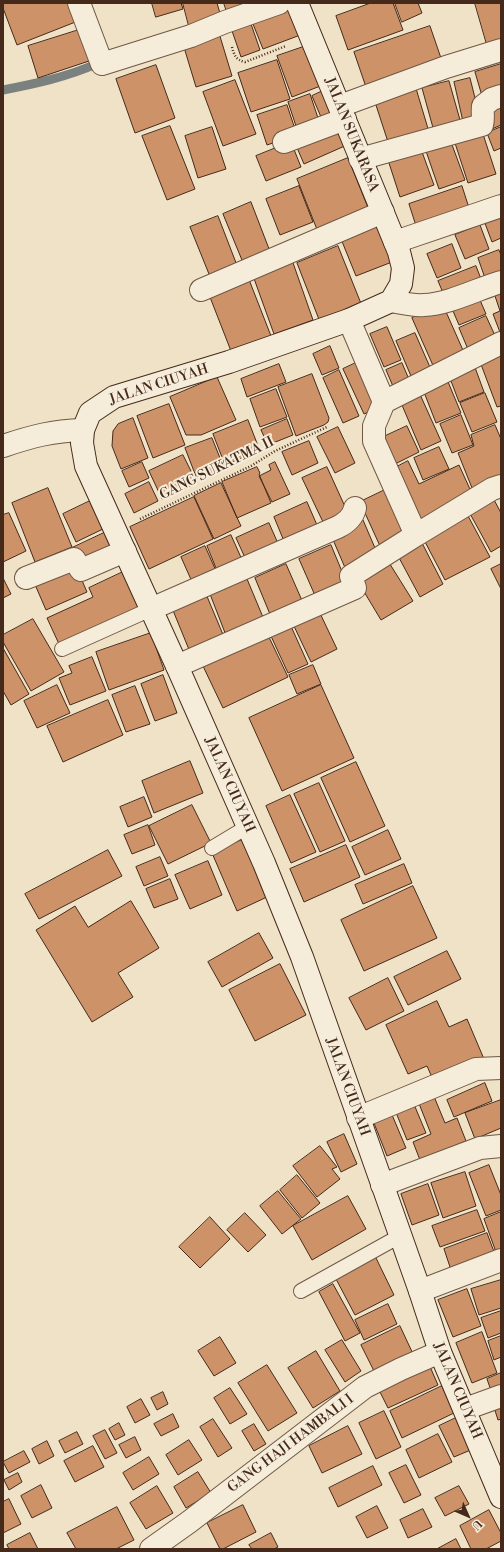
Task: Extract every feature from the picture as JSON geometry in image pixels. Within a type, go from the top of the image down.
[{"type":"street","points":[[79,3],[102,64],[191,36],[279,3]]},
{"type":"street","name":"JALAN SUKARASA","points":[[297,3],[399,252],[403,268],[401,284],[391,301]]},
{"type":"street","points":[[284,142],[342,112],[446,67],[501,50]]},
{"type":"street","points":[[360,159],[482,125],[484,120],[482,113],[483,106],[492,99],[501,96]]},
{"type":"street","points":[[395,242],[501,206]]},
{"type":"street","points":[[201,290],[383,212]]},
{"type":"street","points":[[391,301],[409,305],[426,305],[450,300],[501,282]]},
{"type":"street","name":"JALAN CIUYAH","points":[[391,301],[349,320],[229,362],[114,397],[90,412],[83,430],[82,443],[86,466],[177,666],[264,864],[302,957],[420,1291],[440,1352],[501,1497]]},
{"type":"street","points":[[349,320],[384,402]]},
{"type":"street","points":[[416,535],[374,441],[374,426],[384,402],[501,344]]},
{"type":"street","points":[[3,446],[32,436],[50,432],[83,430]]},
{"type":"street","points":[[177,666],[355,588],[351,576],[416,535],[498,494]]},
{"type":"street","points":[[151,609],[338,528],[351,517],[355,508]]},
{"type":"street","points":[[26,578],[74,559],[81,570],[125,551]]},
{"type":"street","points":[[358,1118],[476,1069],[501,1068]]},
{"type":"street","points":[[382,1185],[480,1148],[501,1146]]},
{"type":"street","points":[[420,1291],[501,1260]]},
{"type":"street","name":"GANG HAJI HAMBALI I","points":[[151,1549],[189,1522],[365,1388],[401,1369],[440,1352]]},
{"type":"street","points":[[465,1409],[501,1396]]},
{"type":"lane","points":[[62,649],[151,609]]},
{"type":"lane","points":[[212,848],[247,827]]},
{"type":"lane","points":[[301,1291],[400,1236]]},
{"type":"path","points":[[225,22],[234,56],[240,61],[245,62],[311,36]]},
{"type":"path","name":"GANG SUKATMA II","points":[[116,530],[251,466],[276,451],[327,427]]},
{"type":"building","points":[[3,3],[71,3],[78,21],[17,45],[3,8]]},
{"type":"building","points":[[152,3],[181,3],[183,9],[156,17]]},
{"type":"building","points":[[183,3],[217,3],[221,17],[189,26]]},
{"type":"building","points":[[224,3],[264,3],[228,15]]},
{"type":"building","points":[[371,3],[393,3],[403,30],[348,50],[336,16]]},
{"type":"building","points":[[395,3],[418,3],[422,13],[402,22]]},
{"type":"building","points":[[475,3],[501,3],[501,44],[488,48]]},
{"type":"building","points":[[292,4],[303,34],[263,49],[251,19]]},
{"type":"building","points":[[249,18],[260,50],[241,57],[230,25]]},
{"type":"building","points":[[430,26],[443,64],[367,90],[354,52]]},
{"type":"building","points":[[82,29],[92,60],[38,78],[28,46]]},
{"type":"building","points":[[219,33],[232,76],[196,87],[183,44]]},
{"type":"building","points":[[309,45],[323,85],[292,97],[277,56]]},
{"type":"building","points":[[277,60],[290,99],[251,112],[238,73]]},
{"type":"building","points":[[501,64],[501,90],[482,96],[475,72]]},
{"type":"building","points":[[156,65],[175,118],[135,133],[116,79]]},
{"type":"building","points":[[470,78],[481,122],[464,126],[454,82]]},
{"type":"building","points":[[235,80],[256,134],[223,146],[203,92]]},
{"type":"building","points":[[449,81],[462,127],[435,135],[422,88]]},
{"type":"building","points":[[415,85],[429,132],[389,145],[374,99]]},
{"type":"building","points":[[327,89],[339,118],[324,124],[312,96]]},
{"type":"building","points":[[310,94],[321,127],[299,135],[288,102]]},
{"type":"building","points":[[287,105],[297,135],[267,145],[257,115]]},
{"type":"building","points":[[501,105],[501,125],[492,129],[485,111]]},
{"type":"building","points":[[338,124],[347,145],[304,164],[295,143]]},
{"type":"building","points":[[170,126],[195,189],[167,200],[142,136]]},
{"type":"building","points":[[212,127],[226,169],[198,178],[185,136]]},
{"type":"building","points":[[501,127],[501,148],[494,151],[487,133]]},
{"type":"building","points":[[482,131],[496,174],[468,183],[454,140]]},
{"type":"building","points":[[291,142],[301,167],[266,181],[256,156]]},
{"type":"building","points":[[451,142],[465,180],[439,189],[426,151]]},
{"type":"building","points":[[421,149],[434,185],[400,197],[388,160]]},
{"type":"building","points":[[348,158],[369,210],[318,232],[297,179]]},
{"type":"building","points":[[299,186],[313,222],[280,235],[266,199]]},
{"type":"building","points":[[462,186],[470,211],[417,229],[409,204]]},
{"type":"building","points":[[251,202],[271,254],[244,265],[223,214]]},
{"type":"building","points":[[501,211],[501,238],[492,242],[483,218]]},
{"type":"building","points":[[218,216],[238,268],[211,279],[190,227]]},
{"type":"building","points":[[376,220],[392,262],[356,276],[339,234]]},
{"type":"building","points":[[480,225],[489,249],[465,259],[455,235]]},
{"type":"building","points":[[452,244],[461,268],[437,278],[427,254]]},
{"type":"building","points":[[338,246],[362,306],[320,322],[297,263]]},
{"type":"building","points":[[499,250],[501,255],[501,279],[487,284],[478,258]]},
{"type":"building","points":[[292,260],[313,320],[274,334],[252,273]]},
{"type":"building","points":[[476,266],[483,284],[444,295],[438,281]]},
{"type":"building","points":[[248,277],[271,336],[231,351],[208,292]]},
{"type":"building","points":[[501,290],[501,335],[493,314],[500,311],[494,293]]},
{"type":"building","points":[[477,293],[486,314],[459,325],[450,304]]},
{"type":"building","points":[[443,305],[466,357],[435,370],[412,318]]},
{"type":"building","points":[[486,316],[498,342],[470,354],[459,328]]},
{"type":"building","points":[[387,327],[401,360],[384,367],[370,334]]},
{"type":"building","points":[[415,333],[433,374],[414,383],[396,341]]},
{"type":"building","points":[[330,346],[339,368],[322,375],[313,354]]},
{"type":"building","points":[[501,351],[501,406],[497,407],[479,359]]},
{"type":"building","points":[[360,361],[380,407],[364,414],[343,369]]},
{"type":"building","points":[[473,362],[484,392],[459,402],[448,373]]},
{"type":"building","points":[[402,363],[411,384],[395,391],[386,370]]},
{"type":"building","points":[[279,364],[286,382],[247,397],[241,379]]},
{"type":"building","points":[[339,370],[359,416],[343,423],[323,378]]},
{"type":"building","points":[[312,374],[329,418],[328,422],[296,436],[278,387]]},
{"type":"building","points":[[217,377],[236,420],[201,435],[186,435],[170,397]]},
{"type":"building","points":[[446,377],[461,413],[436,423],[422,387]]},
{"type":"building","points":[[276,389],[287,417],[260,427],[250,399]]},
{"type":"building","points":[[418,390],[441,441],[421,450],[399,398]]},
{"type":"building","points":[[485,393],[497,422],[472,432],[460,403]]},
{"type":"building","points":[[169,404],[185,445],[153,458],[137,416]]},
{"type":"building","points":[[461,415],[473,445],[452,453],[440,424]]},
{"type":"building","points":[[133,418],[148,458],[121,469],[112,446],[113,431],[118,424]]},
{"type":"building","points":[[287,419],[293,435],[268,445],[261,430]]},
{"type":"building","points":[[248,420],[260,451],[225,465],[213,434]]},
{"type":"building","points":[[495,425],[501,439],[501,482],[474,493],[458,453],[474,446],[471,435]]},
{"type":"building","points":[[407,426],[419,452],[391,466],[379,439]]},
{"type":"building","points":[[338,427],[355,463],[335,473],[317,437]]},
{"type":"building","points":[[212,438],[224,468],[197,479],[185,448]]},
{"type":"building","points":[[309,441],[318,463],[292,475],[282,452]]},
{"type":"building","points":[[439,447],[449,469],[423,480],[414,458]]},
{"type":"building","points":[[183,455],[197,483],[162,499],[149,471]]},
{"type":"building","points":[[408,461],[419,484],[459,465],[474,498],[416,525],[391,470]]},
{"type":"building","points":[[142,462],[149,478],[129,487],[122,471]]},
{"type":"building","points":[[275,462],[290,494],[272,502],[259,476],[271,470],[269,465]]},
{"type":"building","points":[[257,467],[271,503],[237,518],[222,482]]},
{"type":"building","points":[[327,467],[347,511],[323,522],[302,478]]},
{"type":"building","points":[[149,482],[158,501],[134,513],[125,494]]},
{"type":"building","points":[[221,483],[241,526],[214,539],[194,496]]},
{"type":"building","points":[[48,488],[72,547],[35,562],[12,503]]},
{"type":"building","points":[[389,488],[410,532],[380,546],[360,502]]},
{"type":"building","points":[[492,496],[501,513],[501,546],[491,552],[468,510]]},
{"type":"building","points":[[194,497],[213,539],[149,569],[130,527]]},
{"type":"building","points":[[90,501],[103,529],[76,542],[63,514]]},
{"type":"building","points":[[307,502],[320,532],[286,546],[274,517]]},
{"type":"building","points":[[9,513],[26,551],[3,562],[3,515]]},
{"type":"building","points":[[467,514],[490,557],[445,580],[423,538]]},
{"type":"building","points":[[363,520],[378,555],[346,570],[331,535]]},
{"type":"building","points":[[269,523],[280,548],[247,562],[236,538]]},
{"type":"building","points":[[106,532],[115,552],[81,568],[72,548]]},
{"type":"building","points":[[231,535],[243,562],[218,573],[207,546]]},
{"type":"building","points":[[421,541],[443,584],[420,597],[397,554]]},
{"type":"building","points":[[331,545],[348,586],[317,600],[299,559]]},
{"type":"building","points":[[205,546],[217,573],[193,584],[181,557]]},
{"type":"building","points":[[388,561],[413,601],[381,620],[357,580]]},
{"type":"building","points":[[74,562],[87,592],[46,610],[33,580]]},
{"type":"building","points":[[286,564],[304,605],[272,619],[255,578]]},
{"type":"building","points":[[501,564],[501,589],[491,569]]},
{"type":"building","points":[[125,571],[141,607],[59,644],[47,618],[93,597],[89,588]]},
{"type":"building","points":[[3,578],[11,594],[3,598]]},
{"type":"building","points":[[247,579],[265,622],[227,638],[210,594]]},
{"type":"building","points":[[206,594],[224,637],[190,652],[172,608]]},
{"type":"building","points":[[318,609],[337,649],[311,662],[292,622]]},
{"type":"building","points":[[33,619],[64,672],[31,691],[3,642],[3,635]]},
{"type":"building","points":[[290,624],[308,664],[288,673],[270,634]]},
{"type":"building","points":[[151,633],[164,670],[109,690],[96,652]]},
{"type":"building","points":[[267,633],[288,677],[223,708],[202,664]]},
{"type":"building","points":[[3,648],[29,694],[11,705],[3,691]]},
{"type":"building","points":[[92,657],[106,691],[70,705],[59,678],[72,673],[69,666]]},
{"type":"building","points":[[313,665],[321,684],[297,694],[289,675]]},
{"type":"building","points":[[163,675],[177,713],[155,721],[141,684]]},
{"type":"building","points":[[57,685],[70,713],[37,728],[24,701]]},
{"type":"building","points":[[321,685],[354,758],[282,791],[249,718]]},
{"type":"building","points":[[135,686],[150,724],[126,732],[112,695]]},
{"type":"building","points":[[108,700],[123,735],[63,762],[47,726]]},
{"type":"building","points":[[190,761],[203,793],[154,813],[142,781]]},
{"type":"building","points":[[356,762],[385,826],[350,842],[321,778]]},
{"type":"building","points":[[319,783],[345,841],[320,852],[294,794]]},
{"type":"building","points":[[290,795],[316,852],[291,863],[266,806]]},
{"type":"building","points":[[144,797],[152,817],[128,827],[120,807]]},
{"type":"building","points":[[192,805],[211,843],[168,864],[149,826]]},
{"type":"building","points":[[148,825],[155,845],[132,854],[124,835]]},
{"type":"building","points":[[388,830],[401,859],[365,875],[352,847]]},
{"type":"building","points":[[242,840],[267,897],[237,911],[212,853]]},
{"type":"building","points":[[346,845],[360,877],[304,902],[290,869]]},
{"type":"building","points":[[108,850],[122,876],[39,919],[25,894]]},
{"type":"building","points":[[160,857],[168,876],[144,886],[136,867]]},
{"type":"building","points":[[208,861],[222,895],[190,909],[175,875]]},
{"type":"building","points":[[404,864],[412,883],[363,904],[355,885]]},
{"type":"building","points":[[170,879],[178,899],[154,908],[146,889]]},
{"type":"building","points":[[413,886],[437,938],[364,971],[341,920]]},
{"type":"building","points":[[131,901],[159,948],[118,973],[133,997],[92,1022],[36,930],[75,906],[88,927]]},
{"type":"building","points":[[259,933],[273,958],[222,987],[208,962]]},
{"type":"building","points":[[447,951],[461,979],[408,1005],[394,977]]},
{"type":"building","points":[[280,964],[306,1015],[255,1041],[229,990]]},
{"type":"building","points":[[388,978],[404,1011],[366,1030],[349,998]]},
{"type":"building","points":[[437,1001],[449,1027],[467,1019],[484,1059],[434,1082],[427,1066],[408,1074],[386,1025]]},
{"type":"building","points":[[485,1083],[492,1101],[454,1117],[447,1100]]},
{"type":"building","points":[[433,1094],[445,1123],[457,1118],[466,1141],[420,1160],[413,1142],[431,1134],[418,1101]]},
{"type":"building","points":[[501,1100],[501,1128],[475,1139],[465,1113]]},
{"type":"building","points":[[413,1102],[426,1133],[407,1140],[395,1110]]},
{"type":"building","points":[[390,1110],[406,1148],[387,1156],[372,1118]]},
{"type":"building","points":[[344,1134],[357,1164],[341,1172],[327,1142]]},
{"type":"building","points":[[320,1146],[337,1167],[332,1169],[340,1179],[317,1197],[293,1166]]},
{"type":"building","points":[[489,1165],[501,1195],[501,1210],[486,1216],[469,1173]]},
{"type":"building","points":[[465,1172],[476,1206],[443,1218],[431,1183]]},
{"type":"building","points":[[297,1175],[320,1203],[302,1218],[280,1190]]},
{"type":"building","points":[[428,1184],[439,1215],[412,1225],[401,1194]]},
{"type":"building","points":[[278,1191],[301,1219],[282,1234],[260,1206]]},
{"type":"building","points":[[348,1196],[366,1229],[312,1260],[293,1226]]},
{"type":"building","points":[[477,1210],[485,1231],[440,1247],[432,1226]]},
{"type":"building","points":[[501,1212],[501,1250],[496,1252],[484,1219]]},
{"type":"building","points":[[245,1213],[266,1235],[248,1252],[227,1230]]},
{"type":"building","points":[[210,1217],[230,1239],[200,1268],[179,1247]]},
{"type":"building","points":[[487,1233],[496,1257],[452,1273],[444,1249]]},
{"type":"building","points":[[376,1258],[394,1295],[355,1315],[336,1279]]},
{"type":"building","points":[[501,1280],[501,1308],[479,1315],[471,1289]]},
{"type":"building","points":[[333,1284],[360,1333],[345,1341],[319,1292]]},
{"type":"building","points":[[467,1289],[481,1326],[453,1337],[438,1300]]},
{"type":"building","points":[[388,1304],[397,1324],[364,1340],[355,1320]]},
{"type":"building","points":[[501,1311],[501,1333],[488,1338],[481,1318]]},
{"type":"building","points":[[400,1326],[414,1356],[376,1375],[361,1345]]},
{"type":"building","points":[[482,1332],[497,1373],[472,1383],[456,1343]]},
{"type":"building","points":[[501,1336],[501,1357],[494,1360],[488,1341]]},
{"type":"building","points":[[220,1337],[236,1363],[214,1376],[198,1351]]},
{"type":"building","points":[[342,1340],[361,1371],[345,1382],[325,1350]]},
{"type":"building","points":[[316,1351],[340,1391],[313,1408],[288,1368]]},
{"type":"building","points":[[428,1362],[438,1385],[388,1408],[377,1386]]},
{"type":"building","points":[[267,1365],[297,1413],[268,1431],[238,1383]]},
{"type":"building","points":[[501,1373],[501,1396],[494,1399],[487,1379]]},
{"type":"building","points":[[442,1386],[454,1413],[402,1438],[390,1411]]},
{"type":"building","points":[[230,1388],[247,1414],[230,1424],[214,1398]]},
{"type":"building","points":[[163,1392],[168,1404],[157,1410],[151,1398]]},
{"type":"building","points":[[501,1397],[501,1419],[498,1420],[492,1401]]},
{"type":"building","points":[[141,1399],[150,1415],[135,1423],[127,1407]]},
{"type":"building","points":[[384,1411],[401,1447],[376,1459],[359,1423]]},
{"type":"building","points":[[173,1414],[179,1427],[161,1436],[154,1424]]},
{"type":"building","points":[[458,1417],[473,1449],[454,1457],[439,1426]]},
{"type":"building","points":[[213,1419],[232,1448],[218,1457],[200,1427]]},
{"type":"building","points":[[119,1423],[125,1435],[115,1440],[109,1429]]},
{"type":"building","points":[[254,1424],[266,1444],[254,1451],[242,1431]]},
{"type":"building","points":[[348,1426],[362,1454],[322,1473],[309,1446]]},
{"type":"building","points":[[105,1430],[117,1453],[105,1459],[93,1436]]},
{"type":"building","points":[[77,1432],[83,1444],[65,1453],[59,1441]]},
{"type":"building","points":[[438,1434],[452,1462],[419,1478],[406,1450]]},
{"type":"building","points":[[135,1437],[141,1450],[126,1458],[119,1445]]},
{"type":"building","points":[[189,1440],[202,1460],[178,1475],[166,1455]]},
{"type":"building","points":[[47,1441],[54,1456],[39,1464],[32,1449]]},
{"type":"building","points":[[93,1446],[104,1467],[75,1482],[64,1461]]},
{"type":"building","points":[[24,1451],[30,1462],[9,1473],[3,1462]]},
{"type":"building","points":[[149,1457],[159,1474],[133,1490],[123,1473]]},
{"type":"building","points":[[406,1465],[421,1495],[404,1503],[389,1473]]},
{"type":"building","points":[[373,1466],[382,1485],[338,1507],[329,1488]]},
{"type":"building","points":[[198,1472],[211,1493],[186,1508],[174,1487]]},
{"type":"building","points":[[18,1473],[22,1482],[9,1490],[4,1480]]},
{"type":"building","points":[[41,1485],[52,1508],[32,1518],[21,1496]]},
{"type":"building","points":[[157,1486],[173,1513],[146,1529],[130,1503]]},
{"type":"building","points":[[459,1486],[469,1504],[445,1516],[435,1498]]},
{"type":"building","points":[[9,1499],[21,1524],[3,1533],[3,1502]]},
{"type":"building","points":[[243,1505],[256,1532],[223,1549],[220,1549],[207,1523]]},
{"type":"building","points":[[377,1506],[388,1528],[367,1538],[356,1517]]},
{"type":"building","points":[[117,1507],[134,1540],[116,1549],[76,1549],[67,1533]]},
{"type":"building","points":[[423,1509],[432,1527],[408,1538],[400,1520]]},
{"type":"building","points":[[489,1510],[501,1533],[501,1541],[486,1549],[471,1549],[460,1526]]},
{"type":"building","points":[[30,1533],[38,1549],[9,1549],[7,1545]]},
{"type":"building","points":[[271,1533],[278,1547],[274,1549],[252,1549],[249,1545]]},
{"type":"building","points":[[456,1539],[461,1549],[437,1549]]},
{"type":"waterway","points":[[3,90],[38,83],[85,69],[96,64]]}]
